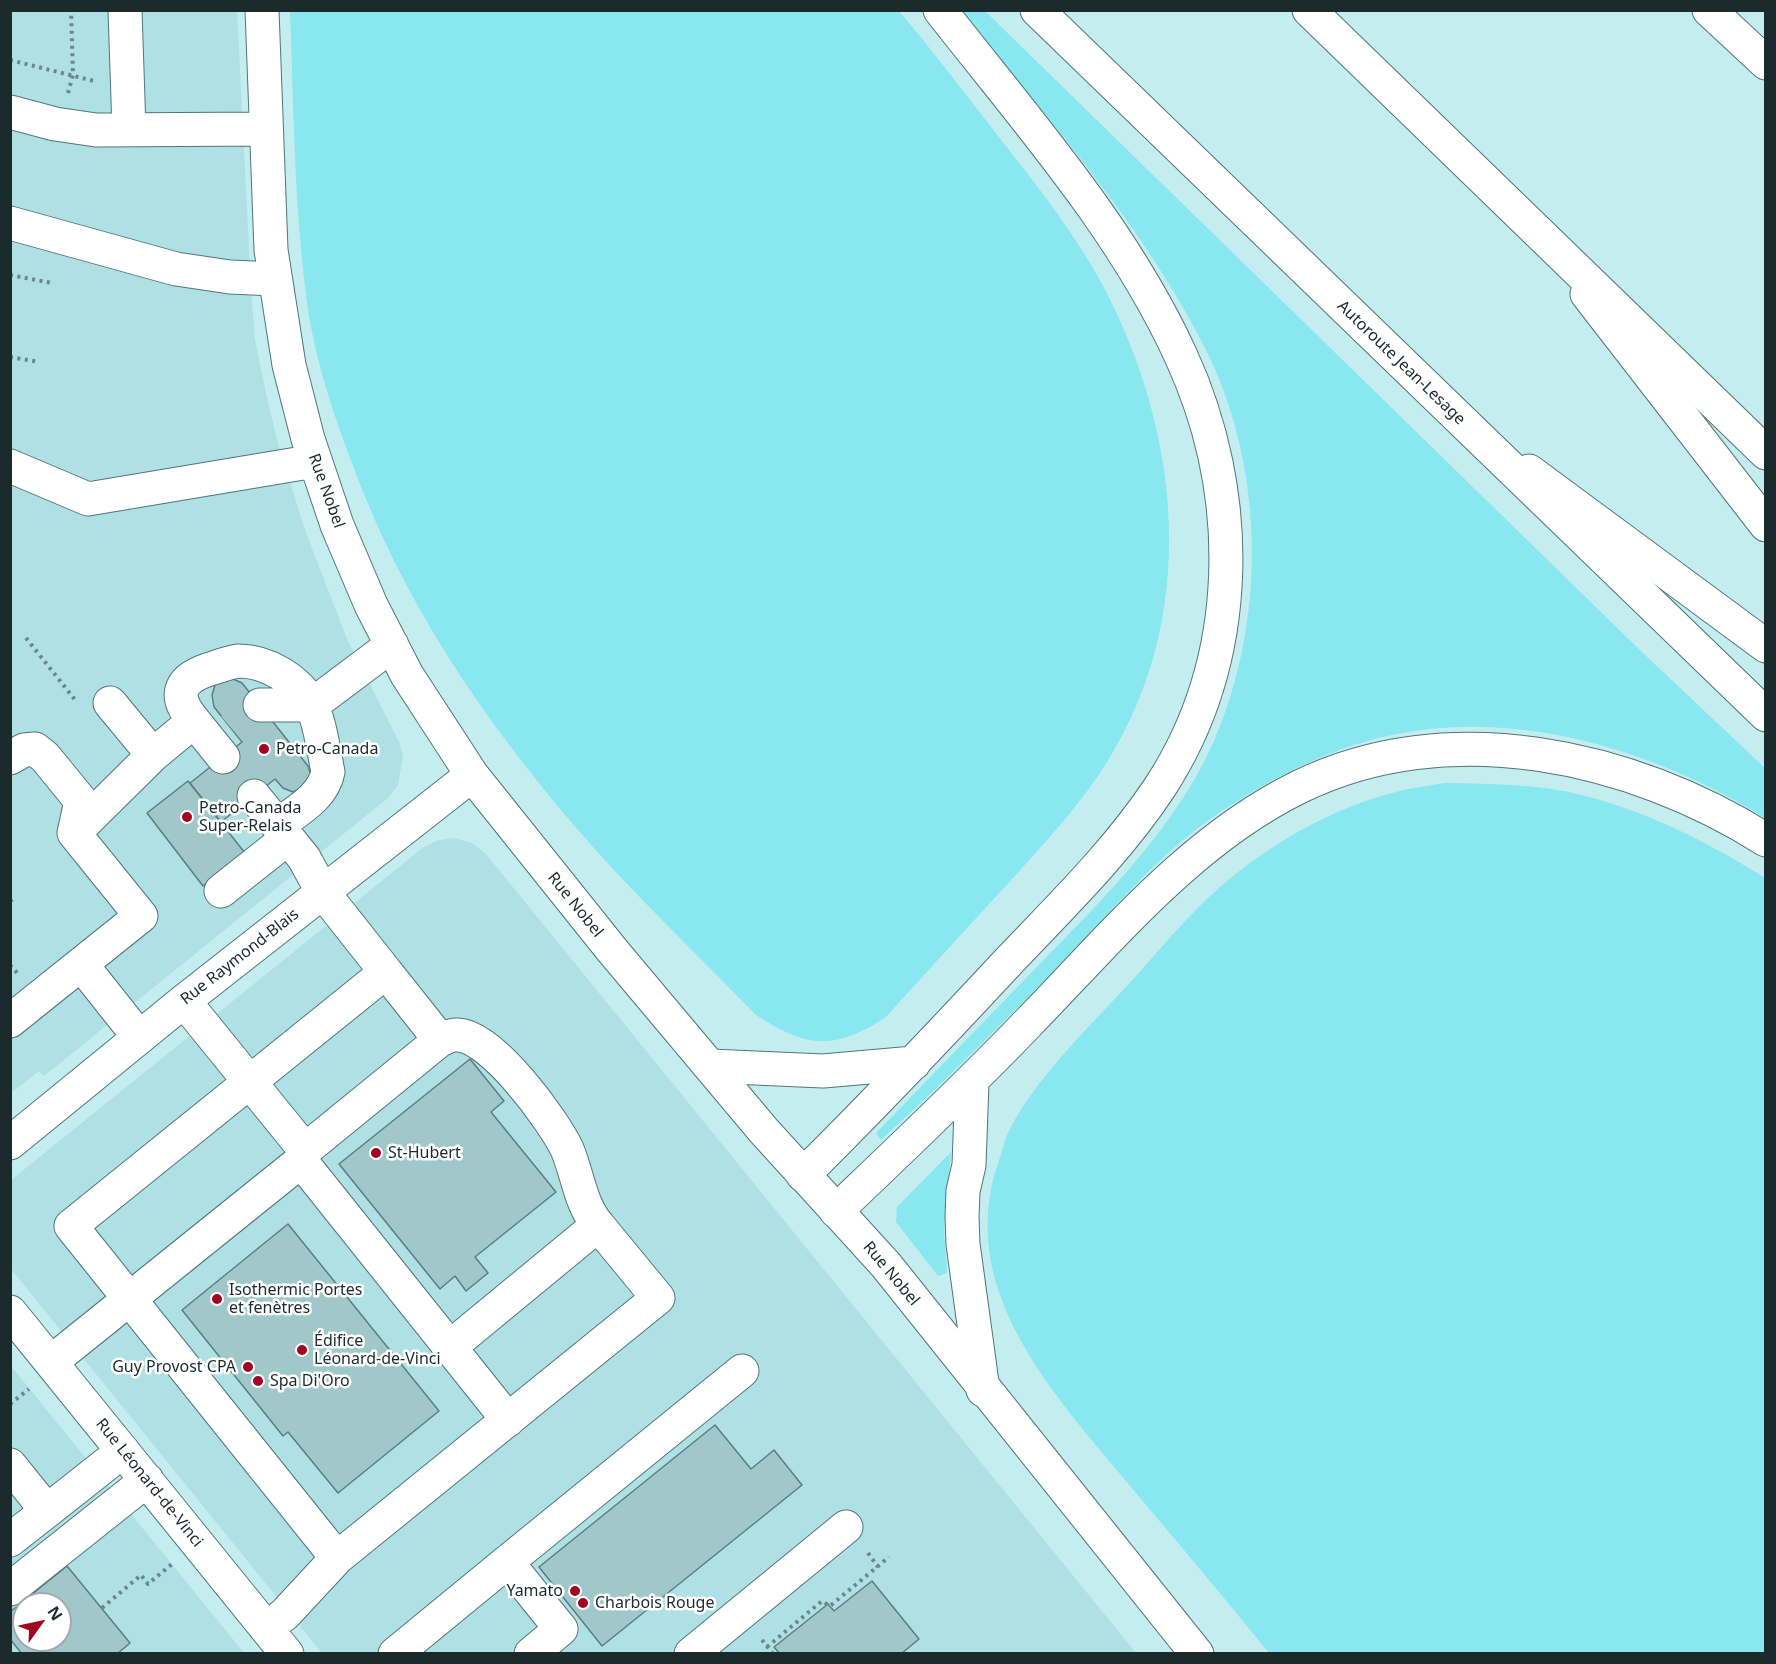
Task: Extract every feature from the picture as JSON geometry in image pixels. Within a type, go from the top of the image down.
[{"type":"main road","points":[[125,10],[129,130]]},
{"type":"main road","name":"Rue Nobel","points":[[262,10],[265,129],[275,279],[289,365],[315,461],[337,525],[392,645],[429,710],[472,775],[612,950],[710,1066],[803,1175],[886,1265],[1197,1653]]},
{"type":"main road","points":[[803,1175],[914,1063],[1098,867],[1162,783],[1193,721],[1206,688],[1223,615],[1226,579],[1224,509],[1215,452],[1192,382],[1176,345],[1131,264],[1101,221],[940,10]]},
{"type":"main road","name":"Autoroute Jean-Lesage","points":[[1037,10],[1766,715]]},
{"type":"main road","points":[[1309,10],[1766,453]]},
{"type":"main road","points":[[1709,10],[1766,63]]},
{"type":"main road","points":[[10,112],[74,128],[265,129]]},
{"type":"main road","points":[[10,223],[176,269],[230,277],[275,279]]},
{"type":"main road","points":[[1547,241],[1766,525]]},
{"type":"main road","points":[[1465,424],[1766,646]]},
{"type":"main road","points":[[10,466],[88,499],[315,461]]},
{"type":"main road","points":[[260,705],[312,705],[392,645]]},
{"type":"main road","points":[[74,833],[153,755],[215,738],[183,704],[181,692],[184,682],[194,675],[238,662],[261,664],[286,676],[312,705],[328,772],[326,783],[321,791],[283,832],[221,891]]},
{"type":"main road","points":[[110,703],[153,755]]},
{"type":"main road","points":[[10,758],[24,750],[35,749],[45,757],[81,801],[74,833]]},
{"type":"main road","points":[[836,1211],[972,1082],[1185,864],[1260,809],[1299,787],[1333,773],[1418,753],[1502,750],[1553,756],[1627,773],[1658,784],[1732,819],[1766,840]]},
{"type":"main road","name":"Rue Raymond-Blais","points":[[10,1143],[322,891],[472,775]]},
{"type":"main road","points":[[254,796],[304,858],[322,891],[440,1040]]},
{"type":"main road","points":[[10,1021],[141,916],[74,833]]},
{"type":"main road","points":[[81,964],[139,1037]]},
{"type":"main road","points":[[337,1558],[71,1226],[386,972]]},
{"type":"main road","points":[[184,1001],[250,1082],[303,1156],[508,1420]]},
{"type":"main road","points":[[51,1362],[130,1300],[440,1040],[458,1034],[474,1040],[490,1050],[509,1070],[560,1137],[572,1162],[587,1212],[658,1298],[337,1558],[285,1614],[267,1628]]},
{"type":"main road","points":[[710,1066],[824,1071],[914,1063]]},
{"type":"main road","points":[[972,1082],[969,1164],[963,1191],[963,1244],[984,1390]]},
{"type":"main road","points":[[450,1347],[598,1225]]},
{"type":"main road","name":"Rue Léonard-de-Vinci","points":[[10,1312],[287,1653]]},
{"type":"main road","points":[[395,1653],[742,1371]]},
{"type":"main road","points":[[10,1539],[123,1451]]},
{"type":"main road","points":[[10,1465],[47,1511]]},
{"type":"main road","points":[[10,1589],[147,1480]]},
{"type":"main road","points":[[691,1653],[846,1527]]},
{"type":"main road","points":[[507,1562],[561,1629],[531,1653]]},
{"type":"path","points":[[67,96],[73,75],[71,10]]},
{"type":"path","points":[[10,60],[104,84]]},
{"type":"path","points":[[10,275],[52,283]]},
{"type":"path","points":[[10,357],[39,362]]},
{"type":"path","points":[[26,638],[78,703]]},
{"type":"path","points":[[10,1404],[29,1388]]},
{"type":"path","points":[[767,1647],[822,1601],[830,1606],[889,1557]]},
{"type":"path","points":[[102,1608],[141,1575],[148,1584],[172,1564]]},
{"type":"shaded area","points":[[11,11],[237,11],[251,290],[255,340],[266,393],[278,444],[305,530],[347,639],[399,742],[403,756],[398,785],[388,798],[44,1076],[39,1071],[11,1093]]},
{"type":"shaded area","points":[[290,11],[899,11],[1037,186],[1090,262],[1128,339],[1149,399],[1163,460],[1169,522],[1167,584],[1157,646],[1137,705],[1107,762],[1086,792],[1039,849],[886,1017],[868,1028],[851,1036],[821,1041],[791,1034],[756,1015],[639,897],[538,782],[475,698],[420,609],[395,563],[353,466],[318,359],[310,322],[301,244]]},
{"type":"shaded area","points":[[962,11],[985,11],[1645,655],[1765,768],[1765,818],[1682,774],[1637,756],[1591,742],[1544,733],[1496,727],[1449,727],[1375,739],[1323,756],[1248,794],[1184,839],[1133,887],[977,1048],[881,1140],[876,1133],[1094,908],[1129,870],[1176,808],[1203,764],[1231,695],[1243,646],[1250,597],[1252,547],[1249,497],[1240,447],[1227,400],[1208,354],[1156,263],[1126,219]]},
{"type":"shaded area","points":[[1445,783],[1534,787],[1569,792],[1610,803],[1679,830],[1765,878],[1765,1653],[1269,1653],[1072,1415],[1019,1338],[1001,1296],[990,1253],[988,1208],[999,1160],[1009,1131],[1023,1107],[1069,1048],[1195,911],[1251,862],[1288,837],[1350,807],[1398,791]]},
{"type":"shaded area","points":[[455,838],[472,843],[486,854],[1136,1653],[322,1653],[11,1269],[11,1180],[425,846],[439,840]]},
{"type":"shaded area","points":[[951,1152],[944,1230],[947,1273],[938,1276],[896,1222],[897,1207]]},
{"type":"shaded area","points":[[11,1366],[244,1653],[11,1653]]},
{"type":"building","name":"Petro-Canada","points":[[224,679],[233,679],[242,683],[308,766],[311,775],[302,788],[293,792],[283,788],[275,779],[221,822],[190,783],[242,742],[214,707],[212,695],[215,685]]},
{"type":"building","points":[[188,781],[245,853],[203,886],[147,813]]},
{"type":"building","points":[[470,1059],[504,1101],[491,1112],[556,1192],[475,1257],[488,1273],[466,1291],[455,1276],[440,1289],[339,1164]]},
{"type":"building","name":"Édifice Léonard-de-Vinci","points":[[288,1224],[439,1411],[338,1493],[288,1432],[283,1436],[182,1310]]},
{"type":"building","points":[[715,1425],[751,1469],[774,1450],[802,1485],[602,1646],[539,1567]]},
{"type":"building","points":[[67,1566],[130,1643],[117,1654],[22,1654],[20,1652],[72,1652],[72,1592],[35,1592]]},
{"type":"building","points":[[872,1581],[919,1639],[901,1654],[780,1654],[774,1647],[828,1604],[834,1611]]},
{"type":"building","points":[[12,1610],[12,1642],[10,1639],[10,1612]]},
{"type":"tunnel","points":[[232,729],[260,705]]},
{"type":"tunnel","points":[[223,757],[254,796]]},
{"type":"place","name":"Petro-Canada","points":[[264,749]]},
{"type":"place","name":"Petro-Canada Super-Relais","points":[[187,817]]},
{"type":"place","name":"St-Hubert","points":[[376,1153]]},
{"type":"place","name":"Isothermic Portes et fenètres","points":[[217,1299]]},
{"type":"place","name":"Édifice Léonard-de-Vinci","points":[[302,1350]]},
{"type":"place","name":"Guy Provost CPA","points":[[248,1367]]},
{"type":"place","name":"Spa Di'Oro","points":[[258,1381]]},
{"type":"place","name":"Yamato","points":[[575,1591]]},
{"type":"place","name":"Charbois Rouge","points":[[583,1603]]}]
